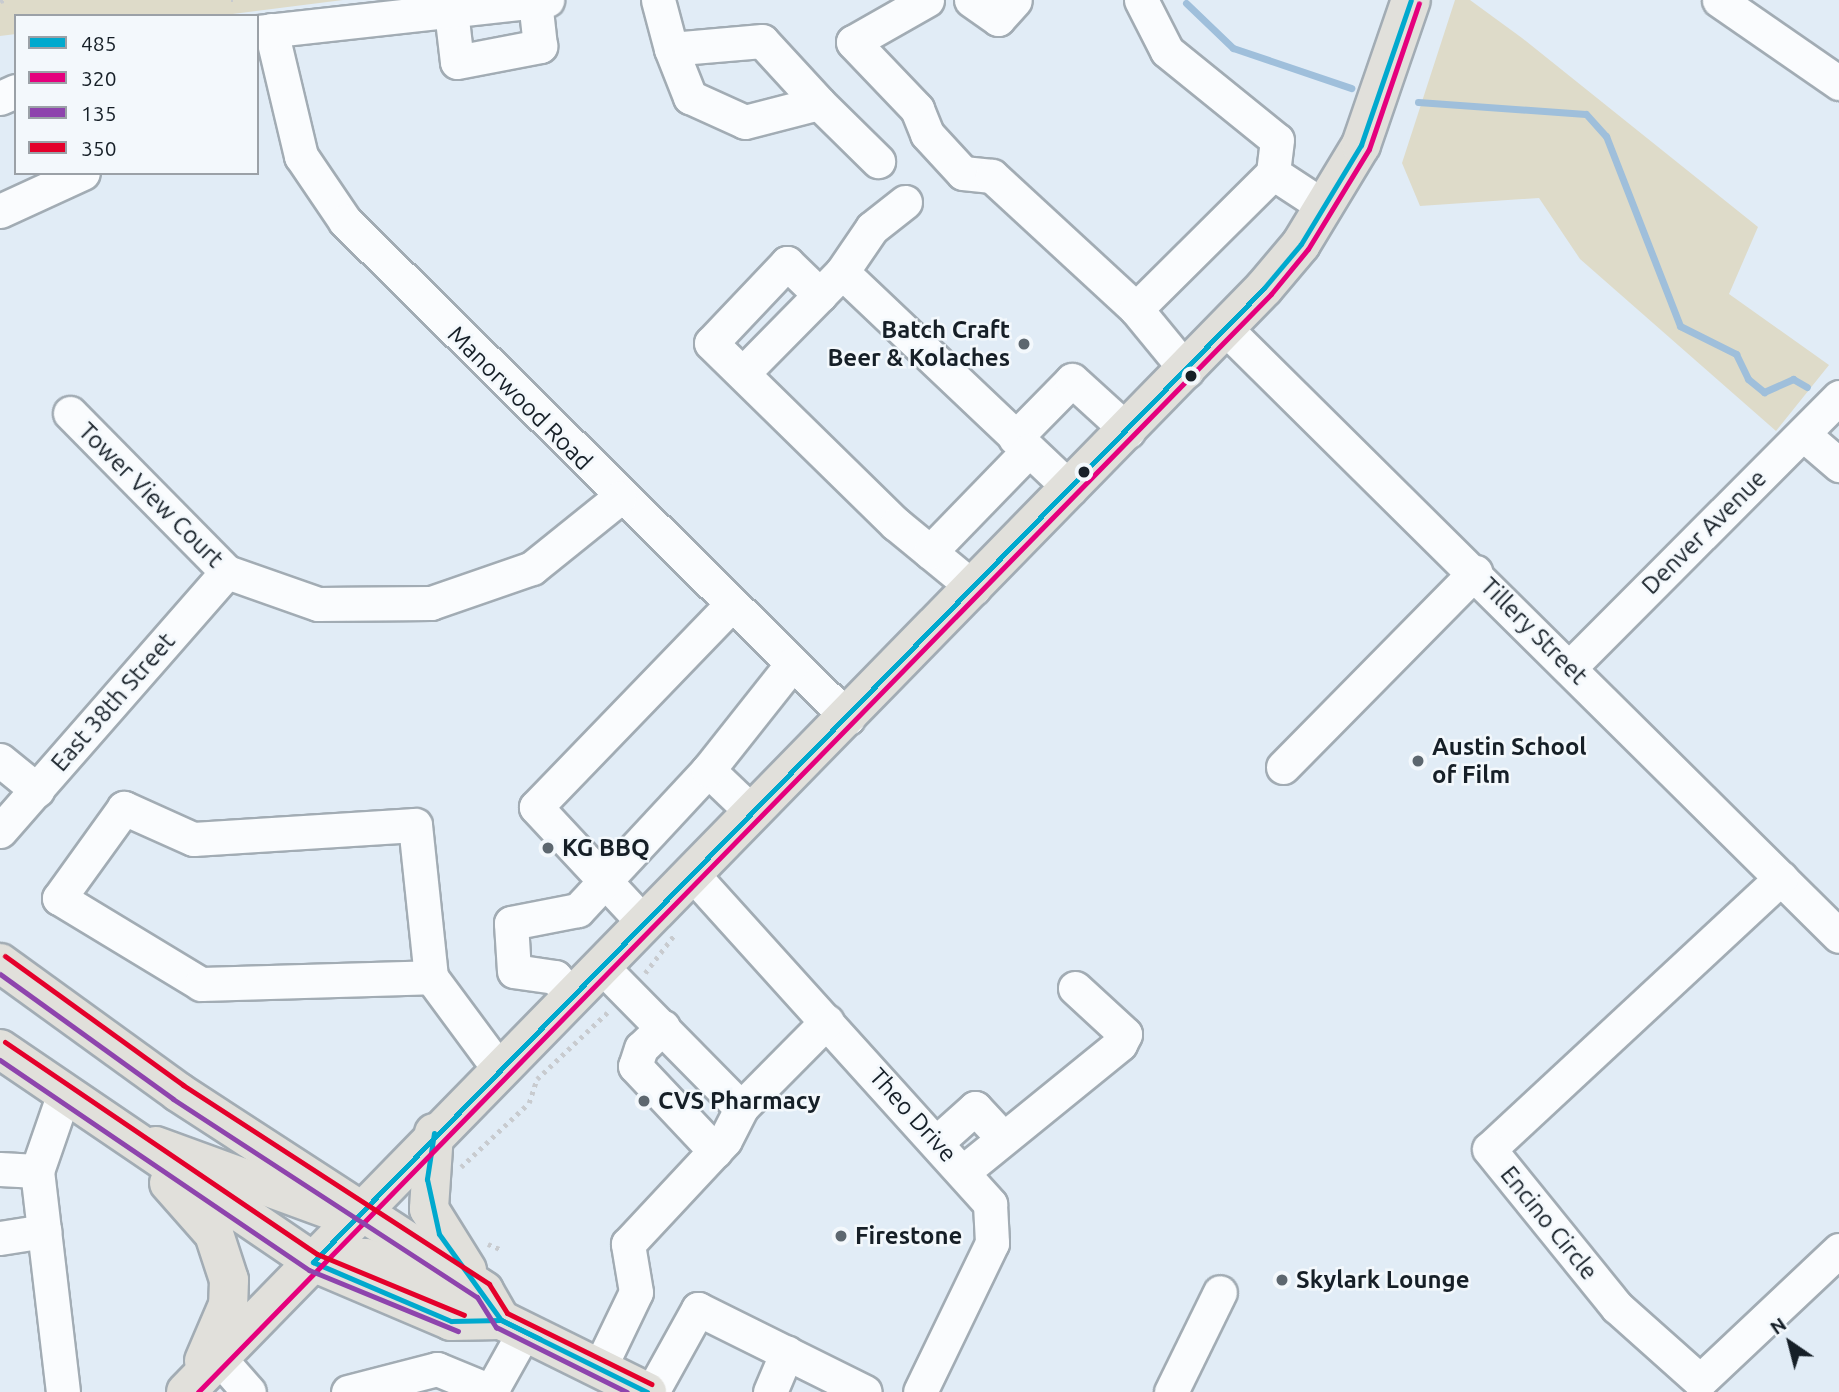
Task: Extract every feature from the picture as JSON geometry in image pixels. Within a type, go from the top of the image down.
[{"type":"main road","points":[[200,1377],[434,1133],[694,876],[1227,330],[1325,207],[1382,97],[1411,0]]},
{"type":"main road","points":[[0,963],[177,1092],[358,1211],[503,1314],[631,1386]]},
{"type":"main road","points":[[0,1049],[137,1147],[313,1262],[452,1321],[503,1314]]},
{"type":"main road","points":[[434,1133],[429,1209],[439,1234],[503,1314]]},
{"type":"main road","points":[[137,1147],[170,1147],[302,1203],[358,1211]]},
{"type":"main road","points":[[137,1147],[214,1234],[229,1280],[228,1305],[200,1377]]},
{"type":"street","points":[[658,0],[671,49],[690,97],[745,122],[819,103]]},
{"type":"street","points":[[927,0],[853,42],[917,109],[927,134],[963,173],[992,176],[1136,309],[1187,370]]},
{"type":"street","points":[[971,0],[998,19],[1015,0]]},
{"type":"street","points":[[1136,309],[1273,173],[1277,139],[1167,51],[1141,0]]},
{"type":"street","points":[[1718,0],[1839,83]]},
{"type":"street","points":[[264,31],[541,1],[540,46],[457,62],[451,11]]},
{"type":"street","name":"Manorwood Road","points":[[264,31],[289,117],[318,187],[619,499],[848,718]]},
{"type":"street","points":[[671,49],[762,41],[819,103],[878,161]]},
{"type":"street","points":[[1273,173],[1325,207]]},
{"type":"street","points":[[0,211],[79,175]]},
{"type":"street","points":[[753,383],[872,228],[905,202]]},
{"type":"street","points":[[974,588],[930,552],[711,343],[787,263],[831,283],[1022,444],[1071,489]]},
{"type":"street","name":"Tillery Street","points":[[1227,330],[1475,572],[1839,936]]},
{"type":"street","points":[[930,552],[1022,444],[1072,380],[1128,431]]},
{"type":"street","name":"Denver Avenue","points":[[1570,667],[1839,397]]},
{"type":"street","name":"Tower View Court","points":[[70,414],[227,572],[318,604],[431,603],[533,568],[619,499]]},
{"type":"street","points":[[1803,434],[1839,464]]},
{"type":"street","name":"East 38th Street","points":[[0,831],[227,572]]},
{"type":"street","points":[[1283,767],[1475,572]]},
{"type":"street","points":[[645,924],[536,807],[731,605]]},
{"type":"street","points":[[572,997],[555,977],[514,971],[511,923],[578,910],[708,770],[792,664]]},
{"type":"street","points":[[0,760],[37,790]]},
{"type":"street","points":[[708,770],[753,813]]},
{"type":"street","points":[[431,977],[201,984],[59,898],[124,808],[193,839],[415,825],[431,977],[499,1069]]},
{"type":"street","name":"Theo Drive","points":[[694,876],[964,1171],[990,1204],[992,1243],[920,1392]]},
{"type":"street","name":"Encino Circle","points":[[1782,878],[1489,1149],[1617,1307],[1700,1381],[1839,1250]]},
{"type":"street","points":[[602,967],[741,1108]]},
{"type":"street","points":[[964,1171],[1120,1044],[1125,1034],[1075,988]]},
{"type":"street","points":[[631,1386],[636,1292],[628,1244],[715,1152],[741,1108],[827,1021]]},
{"type":"street","points":[[663,1027],[641,1048],[635,1066],[715,1152]]},
{"type":"street","points":[[63,1392],[37,1171],[64,1093]]},
{"type":"street","points":[[937,1142],[975,1108],[1003,1139]]},
{"type":"street","points":[[0,1169],[37,1171]]},
{"type":"street","points":[[0,1238],[44,1231]]},
{"type":"street","points":[[1171,1392],[1220,1292]]},
{"type":"street","points":[[631,1386],[698,1309],[864,1392]]},
{"type":"street","points":[[348,1392],[437,1369],[492,1392],[503,1314]]},
{"type":"street","points":[[770,1392],[787,1352]]},
{"type":"street","points":[[200,1377],[249,1392]]},
{"type":"path","points":[[456,1173],[529,1103],[537,1079],[611,1008]]},
{"type":"path","points":[[483,1240],[500,1248]]},
{"type":"shaded area","points":[[0,0],[343,0],[233,14],[14,14],[14,34],[0,36]]},
{"type":"shaded area","points":[[1455,0],[1470,0],[1522,38],[1758,227],[1729,294],[1829,365],[1776,431],[1580,259],[1539,198],[1420,206],[1402,163]]},
{"type":"waterway","points":[[1186,3],[1233,48],[1351,88]]},
{"type":"waterway","points":[[1418,102],[1586,114],[1606,136],[1680,326],[1736,354],[1748,379],[1764,392],[1793,379],[1807,387]]},
{"type":"transit line","name":"485","points":[[647,1392],[501,1320],[451,1321],[313,1262],[1264,288],[1301,244],[1361,145],[1411,0]]},
{"type":"transit line","name":"320","points":[[198,1392],[1271,294],[1308,249],[1369,149],[1419,3]]},
{"type":"transit line","name":"350","points":[[5,956],[183,1085],[489,1284],[507,1313],[651,1384]]},
{"type":"transit line","name":"135","points":[[0,974],[173,1099],[477,1297],[496,1327],[627,1392]]},
{"type":"transit line","name":"350","points":[[5,1042],[317,1254],[464,1315]]},
{"type":"transit line","name":"135","points":[[0,1060],[309,1270],[458,1331]]},
{"type":"transit line","name":"485","points":[[434,1133],[427,1179],[439,1234],[501,1320],[540,1339]]},
{"type":"place","name":"Batch Craft Beer & Kolaches","points":[[1024,344]]},
{"type":"place","name":"Austin School of Film","points":[[1418,761]]},
{"type":"place","name":"KG BBQ","points":[[548,848]]},
{"type":"place","name":"CVS Pharmacy","points":[[644,1101]]},
{"type":"place","name":"Firestone","points":[[841,1236]]},
{"type":"place","name":"Skylark Lounge","points":[[1282,1280]]}]
